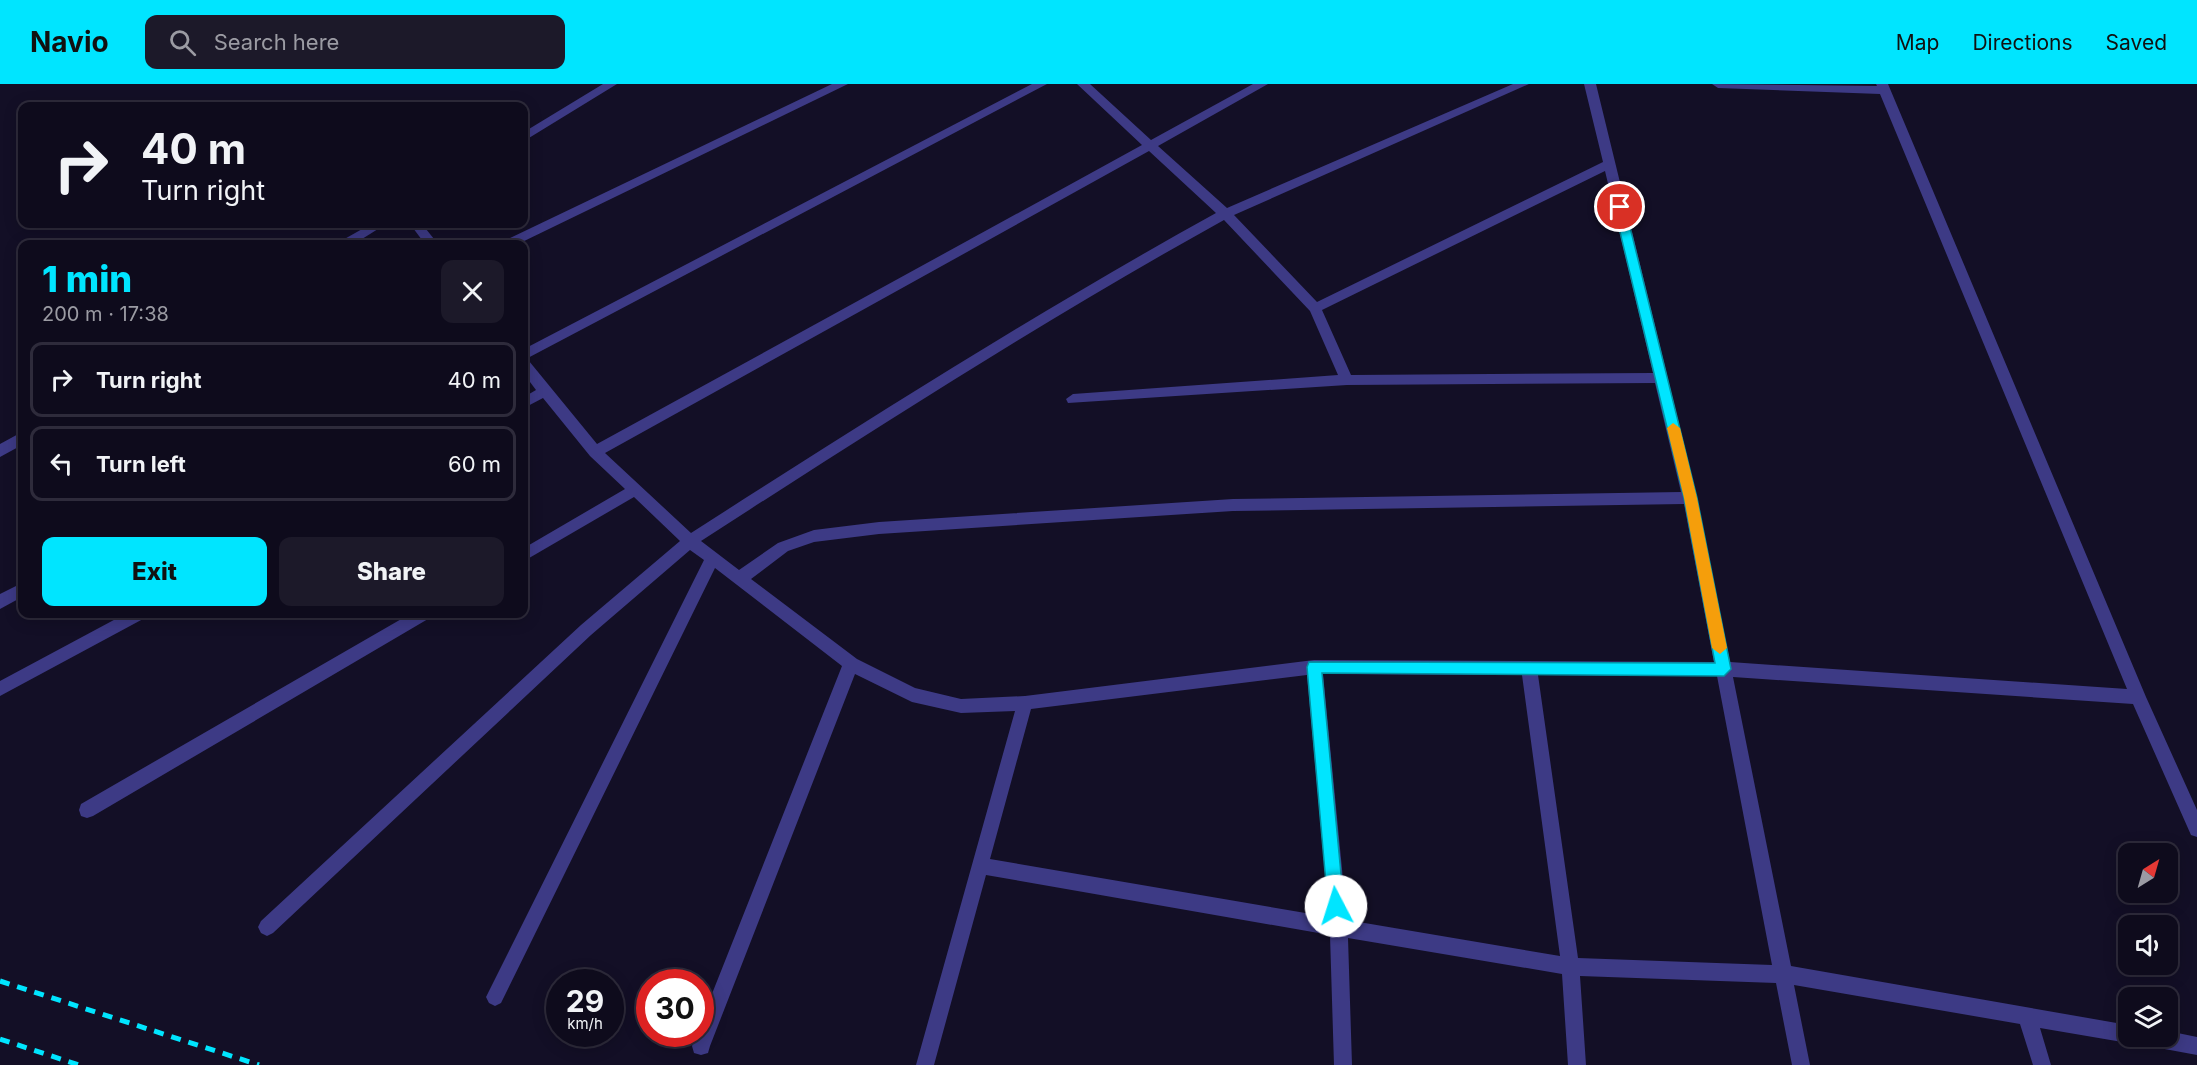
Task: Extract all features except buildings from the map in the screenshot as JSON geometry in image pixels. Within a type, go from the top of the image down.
[{"type":"street","points":[[528,135],[611,84]]},
{"type":"street","points":[[516,240],[842,84]]},
{"type":"street","points":[[528,353],[1041,84]]},
{"type":"street","points":[[1083,84],[1148,146],[1225,214],[1315,308],[1347,380]]},
{"type":"street","points":[[595,452],[1262,84]]},
{"type":"street","points":[[267,927],[586,630],[690,541],[897,408],[1125,269],[1225,214],[1523,84]]},
{"type":"street","points":[[1590,84],[1690,498],[1801,1065]]},
{"type":"street","points":[[1718,84],[1883,87],[2138,697],[2197,829]]},
{"type":"street","points":[[1315,308],[1609,164]]},
{"type":"street","points":[[352,240],[373,228]]},
{"type":"street","points":[[419,228],[429,240]]},
{"type":"street","points":[[528,370],[595,452],[690,541],[851,664],[912,694],[961,706],[1025,703],[1314,667],[1724,669],[2138,697]]},
{"type":"street","points":[[1073,399],[1347,380],[1661,378]]},
{"type":"street","points":[[528,401],[545,391]]},
{"type":"street","points":[[0,452],[18,441]]},
{"type":"street","points":[[528,553],[636,489]]},
{"type":"street","points":[[740,578],[783,548],[814,536],[879,528],[1233,505],[1690,498]]},
{"type":"street","points":[[495,998],[713,557]]},
{"type":"street","points":[[0,602],[18,592]]},
{"type":"street","points":[[0,688],[131,618]]},
{"type":"street","points":[[87,810],[416,618]]},
{"type":"street","points":[[714,1013],[851,664]]},
{"type":"street","points":[[1314,667],[1339,930],[1344,1065]]},
{"type":"street","points":[[1529,667],[1570,967],[1576,1065]]},
{"type":"street","points":[[925,1065],[1025,703]]},
{"type":"street","points":[[980,866],[1339,930],[1570,967],[1783,974],[2118,1032]]},
{"type":"street","points":[[2027,1016],[2042,1065]]},
{"type":"street","points":[[2178,1042],[2197,1046]]},
{"type":"railway","points":[[0,981],[259,1065]]},
{"type":"railway","points":[[0,1039],[79,1065]]},
{"type":"slow traffic","points":[[1673,428],[1690,498],[1720,648]]},
{"type":"route","points":[[1336,906],[1314,667],[1724,669],[1690,498],[1620,207]]}]
